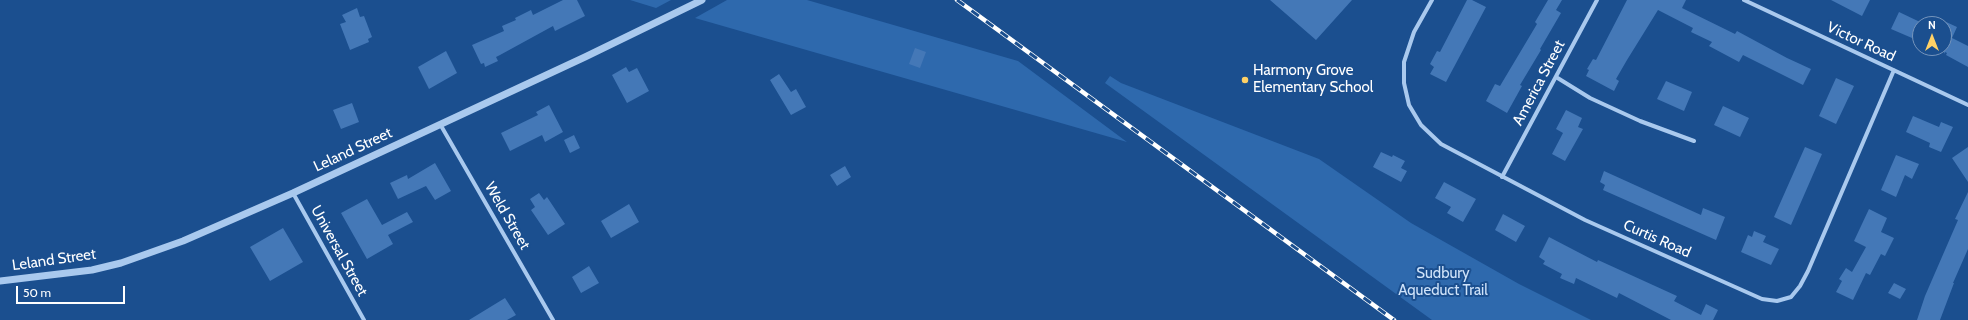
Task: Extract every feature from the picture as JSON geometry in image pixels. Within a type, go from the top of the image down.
[{"type":"street","name":"Leland Street","points":[[0,280],[61,275],[121,263],[183,241],[293,193],[702,0]]},
{"type":"street","name":"Curtis Road","points":[[1432,0],[1414,32],[1404,62],[1404,83],[1409,105],[1421,125],[1441,144],[1502,177],[1610,231],[1762,299],[1777,301],[1791,297],[1800,286],[1808,271],[1894,70]]},
{"type":"street","name":"America Street","points":[[1502,177],[1597,0]]},
{"type":"street","name":"Victor Road","points":[[1744,0],[1968,105]]},
{"type":"street","points":[[1556,77],[1590,98],[1618,111],[1640,121],[1694,141]]},
{"type":"street","name":"Weld Street","points":[[440,124],[553,320]]},
{"type":"street","name":"Universal Street","points":[[293,193],[364,320]]},
{"type":"green space","points":[[630,0],[671,0],[656,8]]},
{"type":"green space","points":[[727,0],[807,0],[1018,61],[1127,142],[695,18]]},
{"type":"green space","name":"Sudbury Aqueduct Trail","points":[[1110,76],[1121,83],[1319,159],[1411,223],[1519,284],[1591,320],[1432,320],[1105,83]]},
{"type":"building","points":[[563,0],[577,0],[585,16],[555,31],[553,26],[496,57],[498,61],[485,67],[484,63],[481,64],[472,45],[504,31],[502,26],[516,20],[515,18],[531,10],[533,15]]},
{"type":"building","points":[[1270,0],[1352,0],[1316,40]]},
{"type":"building","points":[[1467,0],[1472,0],[1486,7],[1446,82],[1430,74],[1434,67],[1430,64],[1437,51],[1440,52]]},
{"type":"building","points":[[1548,0],[1562,0],[1556,10],[1561,13],[1520,85],[1522,86],[1507,113],[1486,101],[1495,84],[1500,86],[1537,24],[1535,22]]},
{"type":"building","points":[[1627,0],[1686,0],[1682,8],[1735,34],[1737,31],[1811,69],[1803,85],[1743,55],[1739,62],[1709,46],[1712,42],[1691,32],[1693,28],[1658,10],[1616,79],[1619,81],[1614,91],[1586,76],[1589,70],[1587,69],[1593,59],[1596,60]]},
{"type":"building","points":[[1831,0],[1870,0],[1862,16]]},
{"type":"building","points":[[357,8],[360,17],[364,16],[372,37],[368,39],[369,42],[350,50],[340,24],[346,22],[342,15]]},
{"type":"building","points":[[1899,12],[1912,18],[1912,38],[1891,29]]},
{"type":"building","points":[[1952,25],[1957,27],[1952,38]]},
{"type":"building","points":[[1952,38],[1968,46],[1968,67],[1948,56],[1952,56]]},
{"type":"building","points":[[915,48],[926,52],[920,68],[909,64]]},
{"type":"building","points":[[446,51],[457,73],[429,89],[418,67]]},
{"type":"building","points":[[626,67],[629,72],[637,68],[649,91],[627,103],[612,75]]},
{"type":"building","points":[[779,74],[791,92],[796,89],[806,107],[791,115],[770,80]]},
{"type":"building","points":[[1836,78],[1854,86],[1836,124],[1819,116]]},
{"type":"building","points":[[1666,81],[1692,92],[1684,111],[1657,99]]},
{"type":"building","points":[[352,103],[359,122],[341,129],[333,110]]},
{"type":"building","points":[[549,105],[563,132],[545,142],[542,135],[510,151],[501,133],[538,115],[536,112]]},
{"type":"building","points":[[1723,106],[1749,118],[1740,137],[1714,125]]},
{"type":"building","points":[[1566,110],[1582,118],[1578,127],[1583,129],[1565,161],[1552,154],[1563,133],[1556,129]]},
{"type":"building","points":[[1913,116],[1939,127],[1941,122],[1953,127],[1941,152],[1929,147],[1930,143],[1906,132]]},
{"type":"building","points":[[574,135],[580,148],[570,153],[564,140]]},
{"type":"building","points":[[1805,147],[1822,154],[1791,225],[1774,217]]},
{"type":"building","points":[[1968,147],[1968,182],[1952,158]]},
{"type":"building","points":[[1381,152],[1392,157],[1393,155],[1405,161],[1401,168],[1407,171],[1401,182],[1373,167]]},
{"type":"building","points":[[1896,155],[1919,164],[1912,179],[1905,175],[1896,197],[1881,190]]},
{"type":"building","points":[[435,163],[451,191],[435,200],[426,186],[398,199],[390,183],[407,175],[408,179]]},
{"type":"building","points":[[845,166],[851,177],[837,186],[830,175]]},
{"type":"building","points":[[1604,171],[1701,215],[1703,208],[1725,217],[1716,240],[1603,190],[1605,185],[1600,182]]},
{"type":"building","points":[[1444,182],[1476,199],[1463,222],[1447,213],[1451,207],[1435,198]]},
{"type":"building","points":[[1968,192],[1968,249],[1953,283],[1940,320],[1917,320],[1925,296],[1958,220],[1955,219]]},
{"type":"building","points":[[539,193],[544,200],[547,197],[565,224],[548,235],[531,210],[535,207],[530,199]]},
{"type":"building","points":[[367,199],[382,225],[407,212],[413,222],[388,235],[393,244],[367,259],[341,213]]},
{"type":"building","points":[[629,204],[639,222],[611,238],[601,221]]},
{"type":"building","points":[[1869,209],[1887,218],[1881,232],[1894,238],[1885,256],[1881,254],[1870,275],[1866,273],[1853,300],[1836,292],[1842,281],[1839,279],[1846,268],[1852,272],[1866,247],[1854,241]]},
{"type":"building","points":[[1503,214],[1525,226],[1516,242],[1495,230]]},
{"type":"building","points":[[283,228],[303,262],[270,281],[250,247]]},
{"type":"building","points":[[1754,231],[1766,236],[1763,242],[1779,249],[1771,265],[1741,252],[1748,235],[1752,237]]},
{"type":"building","points":[[1549,237],[1597,262],[1598,260],[1677,296],[1674,301],[1701,315],[1706,304],[1718,310],[1713,320],[1671,320],[1619,293],[1617,298],[1576,278],[1574,284],[1560,278],[1562,274],[1543,264],[1545,261],[1539,257]]},
{"type":"building","points":[[589,266],[599,283],[581,293],[572,277]]},
{"type":"building","points":[[1894,283],[1906,289],[1900,299],[1888,293]]},
{"type":"building","points":[[505,298],[516,315],[507,320],[469,320]]},
{"type":"railway","points":[[957,0],[1394,320]]},
{"type":"place","name":"Harmony Grove Elementary School","points":[[1245,80]]}]
